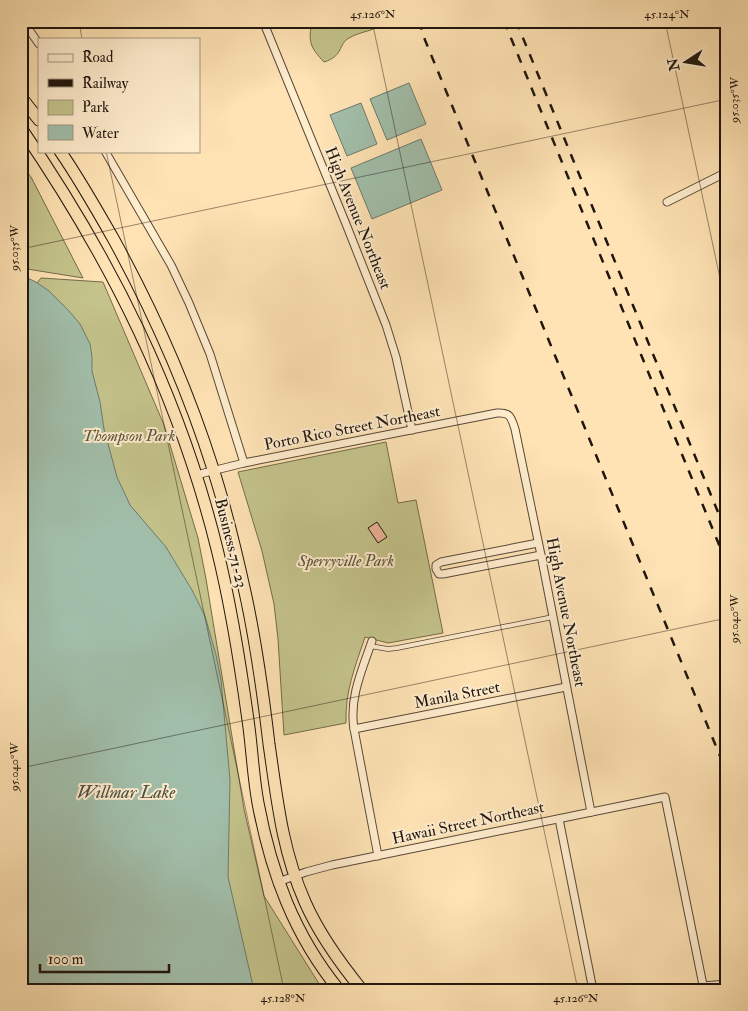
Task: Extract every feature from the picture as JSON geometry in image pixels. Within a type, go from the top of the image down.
[{"type":"highway","points":[[21,96],[38,119]]},
{"type":"highway","name":"Business 71-23","points":[[21,128],[52,173],[115,281],[171,402],[196,475],[217,548],[228,598],[239,655],[258,801],[270,858],[290,912],[305,941],[339,990]]},
{"type":"highway","name":"Business 71-23","points":[[61,152],[100,214],[132,273],[180,379],[214,470],[246,594],[257,652],[279,816],[288,854],[305,902],[318,928],[339,961],[362,990]]},
{"type":"street","points":[[23,21],[38,43]]},
{"type":"street","name":"High Avenue Northeast","points":[[263,21],[386,325],[396,357],[412,430]]},
{"type":"street","points":[[106,152],[171,265],[189,304],[210,354],[244,463]]},
{"type":"street","points":[[667,202],[727,172]]},
{"type":"street","name":"Porto Rico Street Northeast","points":[[196,475],[244,463],[497,414],[504,413],[512,418]]},
{"type":"street","name":"High Avenue Northeast","points":[[512,418],[541,555],[591,812]]},
{"type":"street","points":[[538,543],[441,562],[437,563],[436,568],[439,574],[443,574],[541,555]]},
{"type":"street","points":[[371,643],[357,685],[352,714],[378,856]]},
{"type":"street","name":"Manila Street","points":[[354,729],[566,687]]},
{"type":"street","name":"Hawaii Street Northeast","points":[[278,882],[319,868],[665,797],[704,988]]},
{"type":"street","points":[[559,818],[594,990]]},
{"type":"street","points":[[704,988],[727,984]]},
{"type":"lane","points":[[371,643],[388,649],[397,648],[553,617]]},
{"type":"green space","points":[[312,21],[386,21],[386,23],[349,38],[343,43],[335,57],[324,62],[311,44]]},
{"type":"green space","points":[[21,164],[31,177],[83,278],[21,268]]},
{"type":"green space","name":"Thompson Park","points":[[41,278],[103,282],[164,425],[198,538],[244,809],[264,896],[323,990],[251,990],[104,472],[31,290]]},
{"type":"green space","name":"Sperryville Park","points":[[386,442],[398,503],[416,500],[443,633],[388,643],[365,637],[349,690],[346,723],[284,735],[274,604],[262,551],[238,472]]},
{"type":"water","points":[[409,83],[426,124],[387,140],[370,99]]},
{"type":"water","points":[[361,103],[377,144],[347,156],[330,115]]},
{"type":"water","points":[[421,139],[442,190],[372,219],[351,168]]},
{"type":"water","name":"Willmar Lake","points":[[21,275],[49,291],[80,324],[90,344],[92,371],[100,402],[104,429],[117,477],[130,505],[166,547],[205,616],[221,680],[230,780],[228,877],[254,990],[21,990]]},
{"type":"building","points":[[377,522],[387,537],[378,543],[368,528]]},
{"type":"railway","points":[[419,21],[425,40],[727,773]]},
{"type":"railway","points":[[504,21],[727,564]]},
{"type":"railway","points":[[516,21],[727,534]]}]
